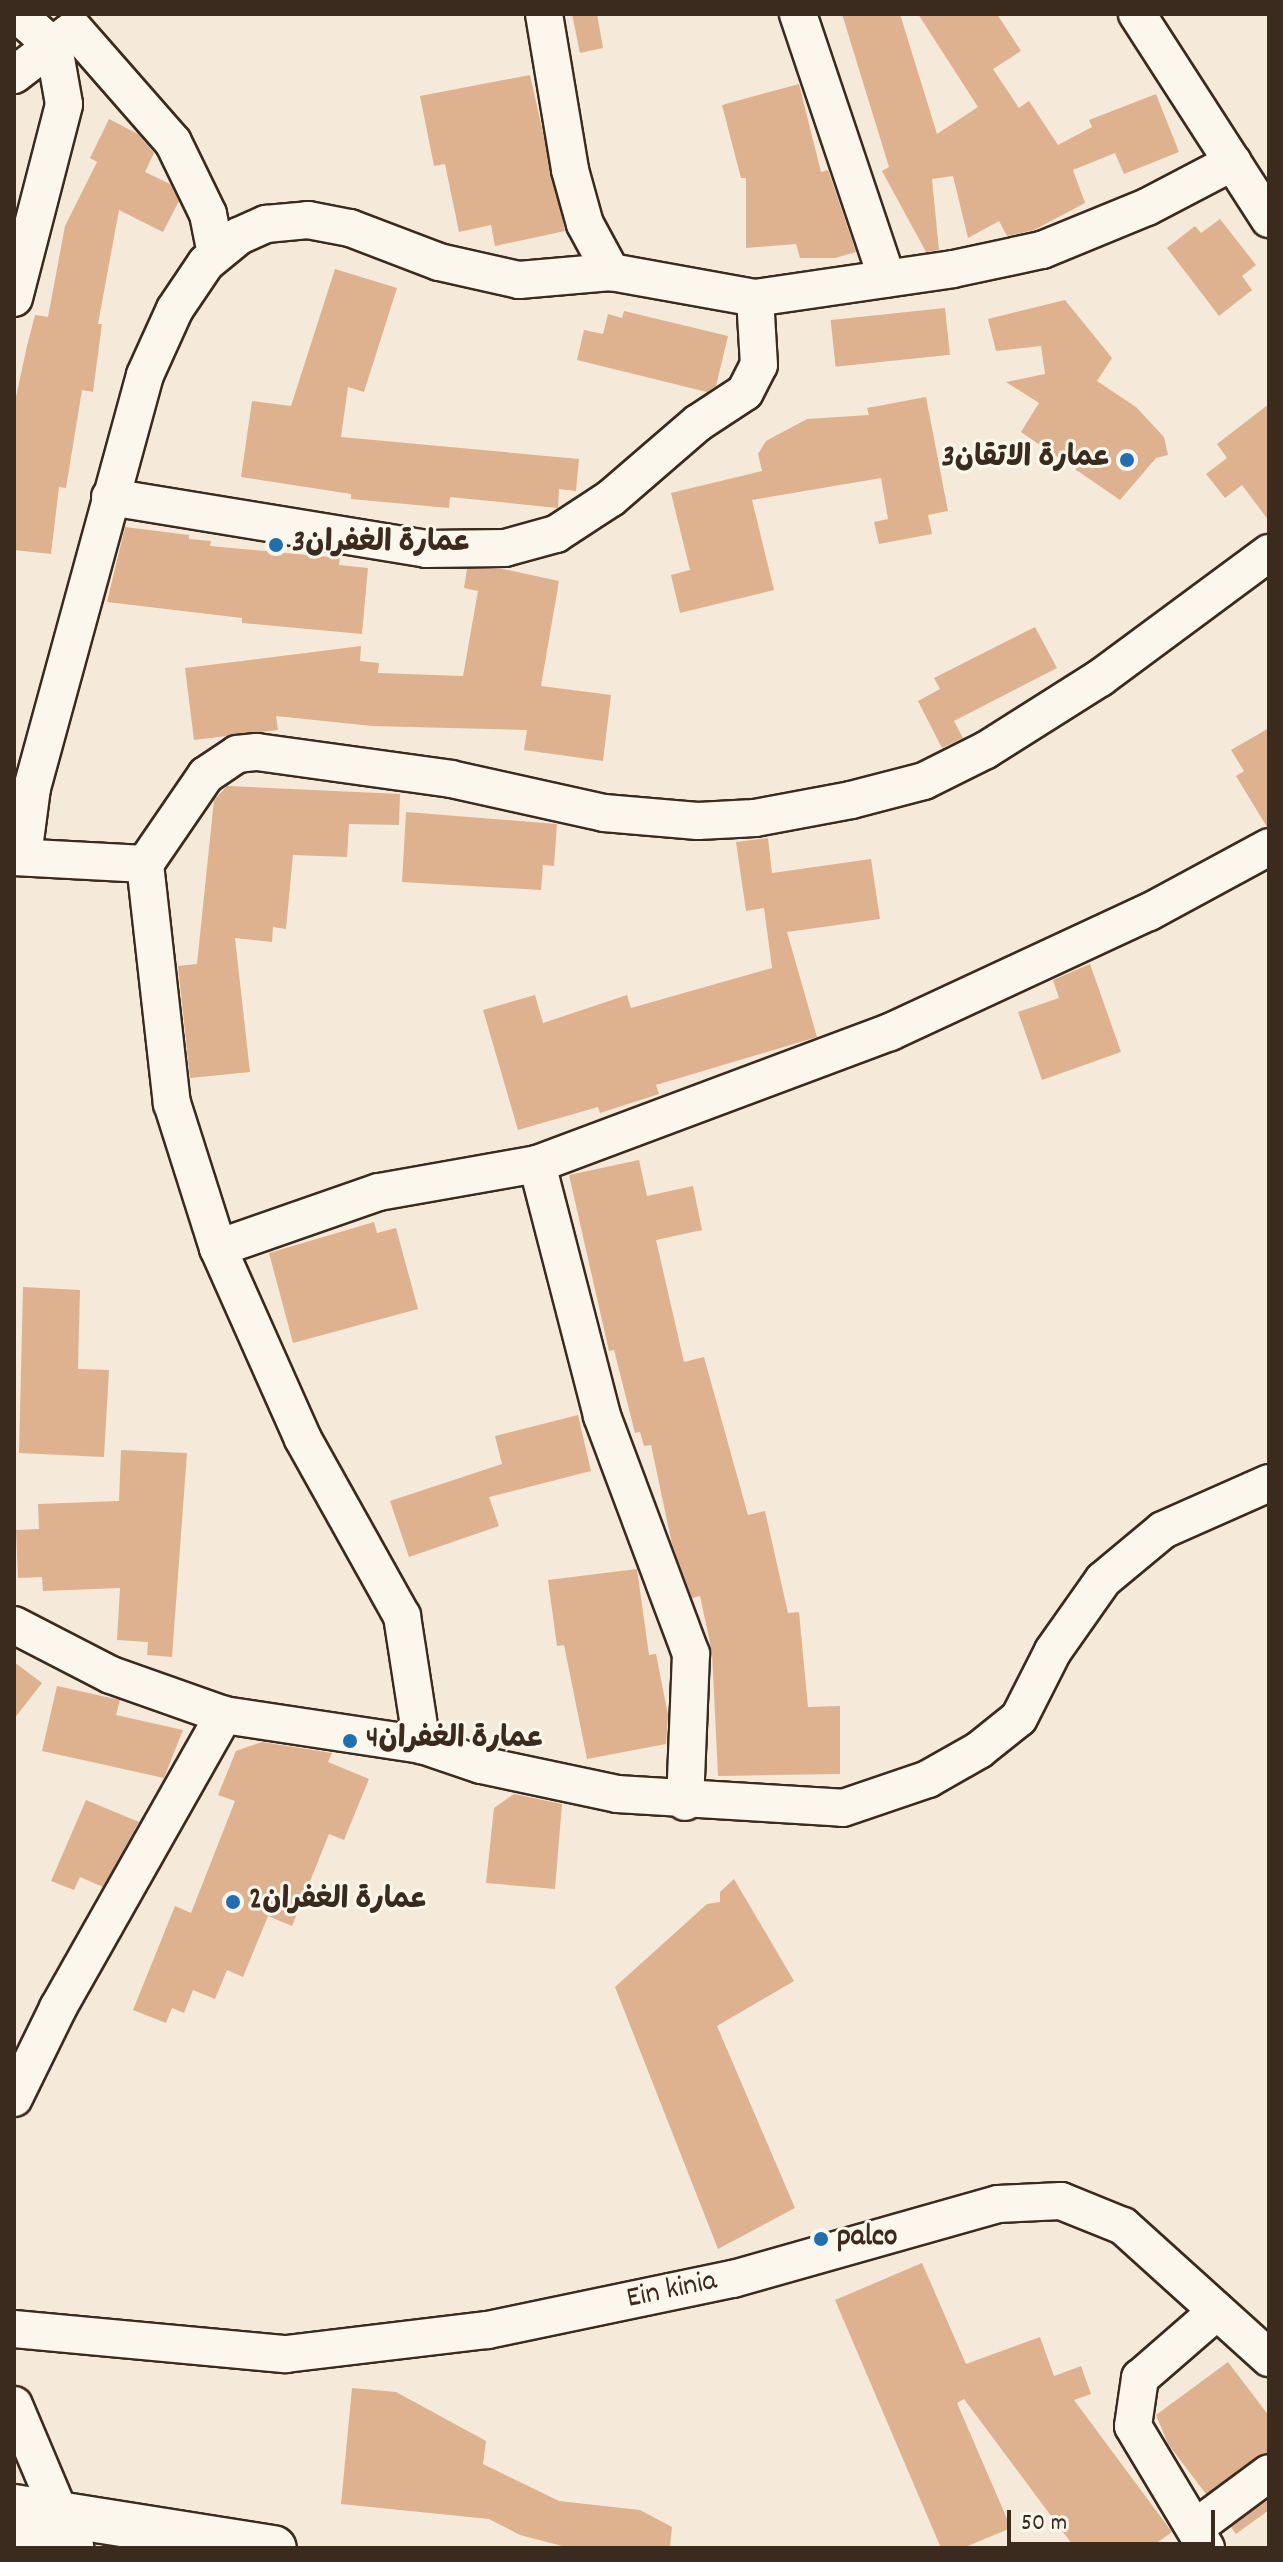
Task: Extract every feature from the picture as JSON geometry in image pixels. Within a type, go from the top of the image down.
[{"type":"main road","points":[[14,2507],[66,2531]]},
{"type":"main road","points":[[14,2540],[66,2531],[274,2548]]},
{"type":"street","points":[[17,14],[73,30],[173,142],[208,214],[216,254]]},
{"type":"street","points":[[544,14],[570,170],[585,224],[611,272]]},
{"type":"street","points":[[798,14],[887,278]]},
{"type":"street","points":[[1137,14],[1269,219]]},
{"type":"street","points":[[14,75],[73,30]]},
{"type":"street","points":[[14,298],[64,104],[73,30]]},
{"type":"street","points":[[145,864],[18,857],[32,788],[110,497],[151,362],[175,309],[216,254],[239,236],[266,224],[308,220],[350,228],[439,262],[519,280],[611,272],[755,298],[1042,250],[1147,207],[1233,162]]},
{"type":"street","points":[[110,497],[426,549],[505,548],[556,534],[611,498],[698,423],[745,392],[759,365],[755,298]]},
{"type":"street","points":[[422,1745],[402,1616],[303,1439],[218,1248],[172,1103],[145,864],[206,775],[237,754],[257,752],[451,779],[604,813],[698,821],[755,818],[924,781],[986,750],[1100,678],[1269,553]]},
{"type":"street","points":[[218,1248],[379,1192],[537,1164],[890,1032],[1149,912],[1269,847]]},
{"type":"street","points":[[537,1164],[602,1416],[691,1654],[685,1802]]},
{"type":"street","points":[[14,1625],[111,1675],[224,1715],[422,1745],[481,1765],[617,1794],[685,1802],[843,1808],[928,1779],[979,1750],[1019,1718],[1053,1651],[1103,1580],[1163,1530],[1269,1483]]},
{"type":"street","points":[[14,2098],[58,2008],[224,1715]]},
{"type":"street","name":"Ein kinia","points":[[14,2329],[286,2354],[488,2330],[733,2279],[998,2204],[1061,2201],[1123,2226],[1269,2358]]},
{"type":"street","points":[[1217,2311],[1140,2378],[1133,2426],[1200,2538],[1269,2473]]},
{"type":"street","points":[[14,2405],[66,2531]]},
{"type":"building","points":[[572,14],[597,14],[603,48],[580,53]]},
{"type":"building","points":[[842,14],[900,14],[937,134],[978,107],[918,14],[997,14],[1021,51],[993,69],[1019,108],[1029,101],[1058,145],[1092,127],[1089,120],[1156,94],[1179,152],[1124,174],[1115,153],[1073,170],[1085,203],[1034,230],[1007,236],[999,221],[968,238],[953,176],[932,179],[939,250],[926,252],[882,171],[889,167]]},
{"type":"building","points":[[530,75],[565,231],[495,246],[491,225],[459,232],[445,164],[434,166],[420,96]]},
{"type":"building","points":[[799,84],[821,172],[828,170],[856,252],[835,258],[800,258],[796,244],[746,248],[746,178],[741,178],[722,105]]},
{"type":"building","points":[[109,119],[138,134],[154,153],[145,172],[170,184],[179,201],[163,232],[119,210],[98,324],[102,324],[93,392],[82,390],[66,488],[59,487],[51,554],[14,550],[14,406],[27,346],[35,315],[48,317],[65,226],[97,162],[90,158]]},
{"type":"building","points":[[1220,219],[1256,265],[1242,276],[1252,290],[1219,316],[1167,248],[1195,226],[1201,233]]},
{"type":"building","points":[[335,269],[397,288],[364,392],[348,387],[341,437],[579,459],[576,491],[559,489],[558,508],[450,497],[449,508],[351,499],[351,494],[241,477],[252,401],[291,406]]},
{"type":"building","points":[[1065,300],[1112,358],[1097,381],[1136,407],[1164,437],[1168,455],[1156,458],[1120,500],[1021,432],[1039,403],[1006,382],[1045,374],[1041,346],[996,351],[988,319]]},
{"type":"building","points":[[945,308],[950,355],[836,367],[831,320]]},
{"type":"building","points":[[624,311],[728,336],[716,386],[707,392],[577,360],[584,330],[603,334],[608,314],[622,318]]},
{"type":"building","points":[[926,397],[948,511],[928,515],[932,534],[879,544],[874,522],[888,519],[881,478],[752,500],[774,590],[680,613],[671,575],[690,570],[671,493],[762,471],[758,454],[766,441],[807,419],[869,415],[867,408]]},
{"type":"building","points":[[1269,404],[1269,521],[1242,485],[1225,498],[1206,474],[1227,458],[1217,444]]},
{"type":"building","points":[[125,527],[189,535],[189,539],[211,541],[210,546],[340,558],[339,565],[368,568],[362,634],[242,623],[242,618],[107,602]]},
{"type":"building","points":[[467,569],[503,569],[559,581],[541,686],[611,695],[603,761],[524,750],[527,730],[372,726],[276,716],[278,730],[194,740],[185,668],[361,646],[360,661],[379,663],[378,673],[463,676],[478,591],[464,588]]},
{"type":"building","points":[[1035,627],[1057,668],[954,721],[963,738],[942,748],[918,701],[940,689],[934,678]]},
{"type":"building","points":[[1269,728],[1267,827],[1236,776],[1244,771],[1231,750]]},
{"type":"building","points":[[227,786],[400,794],[399,825],[349,824],[347,857],[293,855],[286,929],[273,927],[272,942],[235,938],[250,1072],[190,1078],[178,966],[197,964],[214,800]]},
{"type":"building","points":[[406,812],[557,824],[554,866],[543,865],[541,890],[402,882]]},
{"type":"building","points":[[768,838],[772,873],[871,859],[880,919],[787,932],[817,1037],[656,1085],[659,1094],[600,1113],[598,1107],[518,1130],[483,1010],[535,995],[543,1023],[627,995],[631,1008],[772,968],[764,908],[746,911],[736,842]]},
{"type":"building","points":[[1090,964],[1121,1052],[1042,1080],[1018,1012],[1059,998],[1053,980]]},
{"type":"building","points":[[639,1160],[647,1196],[693,1186],[702,1230],[656,1240],[684,1362],[704,1357],[748,1515],[765,1511],[788,1613],[799,1612],[808,1707],[840,1706],[840,1774],[718,1776],[712,1652],[700,1596],[692,1598],[672,1544],[651,1445],[644,1446],[640,1432],[635,1433],[614,1350],[609,1351],[569,1175]]},
{"type":"building","points":[[374,1222],[377,1233],[396,1228],[418,1309],[293,1343],[269,1253]]},
{"type":"building","points":[[23,1287],[80,1290],[78,1369],[109,1370],[104,1457],[19,1453]]},
{"type":"building","points":[[578,1415],[591,1471],[489,1497],[499,1526],[409,1557],[390,1501],[502,1464],[495,1436]]},
{"type":"building","points":[[121,1450],[187,1453],[172,1657],[147,1655],[148,1642],[117,1640],[120,1588],[43,1591],[42,1577],[18,1578],[16,1530],[39,1529],[38,1504],[119,1501]]},
{"type":"building","points":[[637,1569],[649,1655],[656,1654],[668,1715],[666,1744],[587,1759],[564,1645],[557,1646],[548,1580]]},
{"type":"building","points":[[14,1662],[42,1683],[14,1719]]},
{"type":"building","points":[[57,1686],[120,1700],[116,1715],[183,1730],[164,1778],[42,1751]]},
{"type":"building","points":[[262,1742],[332,1753],[328,1762],[369,1779],[344,1840],[329,1834],[292,1926],[268,1916],[243,1977],[227,1970],[215,1999],[193,1990],[184,2013],[172,2008],[166,2023],[133,2010],[175,1906],[191,1913],[235,1801],[218,1795],[236,1751]]},
{"type":"building","points":[[514,1794],[562,1804],[555,1889],[486,1883],[494,1808]]},
{"type":"building","points":[[86,1800],[139,1822],[103,1887],[80,1877],[74,1890],[51,1881]]},
{"type":"building","points":[[734,1879],[794,1981],[717,2026],[795,2208],[718,2249],[615,1987],[707,1904],[720,1902],[720,1892]]},
{"type":"building","points":[[922,2263],[966,2364],[1040,2337],[1054,2376],[1081,2366],[1091,2394],[1074,2400],[1172,2532],[1150,2548],[1075,2548],[964,2399],[957,2403],[1011,2528],[963,2548],[941,2548],[835,2300]]},
{"type":"building","points":[[1228,2362],[1269,2416],[1269,2452],[1206,2494],[1168,2444],[1156,2415]]},
{"type":"building","points":[[352,2388],[396,2392],[486,2441],[483,2464],[559,2501],[640,2510],[672,2527],[670,2548],[562,2546],[520,2535],[489,2519],[341,2504]]},
{"type":"building","points":[[1269,2499],[1269,2510],[1236,2534],[1231,2527]]},
{"type":"place","name":"عمارة الاتقان3","points":[[1127,460]]},
{"type":"place","name":"عمارة الغفران3","points":[[276,545]]},
{"type":"place","name":"عمارة الغفران4","points":[[350,1741]]},
{"type":"place","name":"عمارة الغفران2","points":[[233,1902]]},
{"type":"place","name":"palco","points":[[821,2239]]}]
